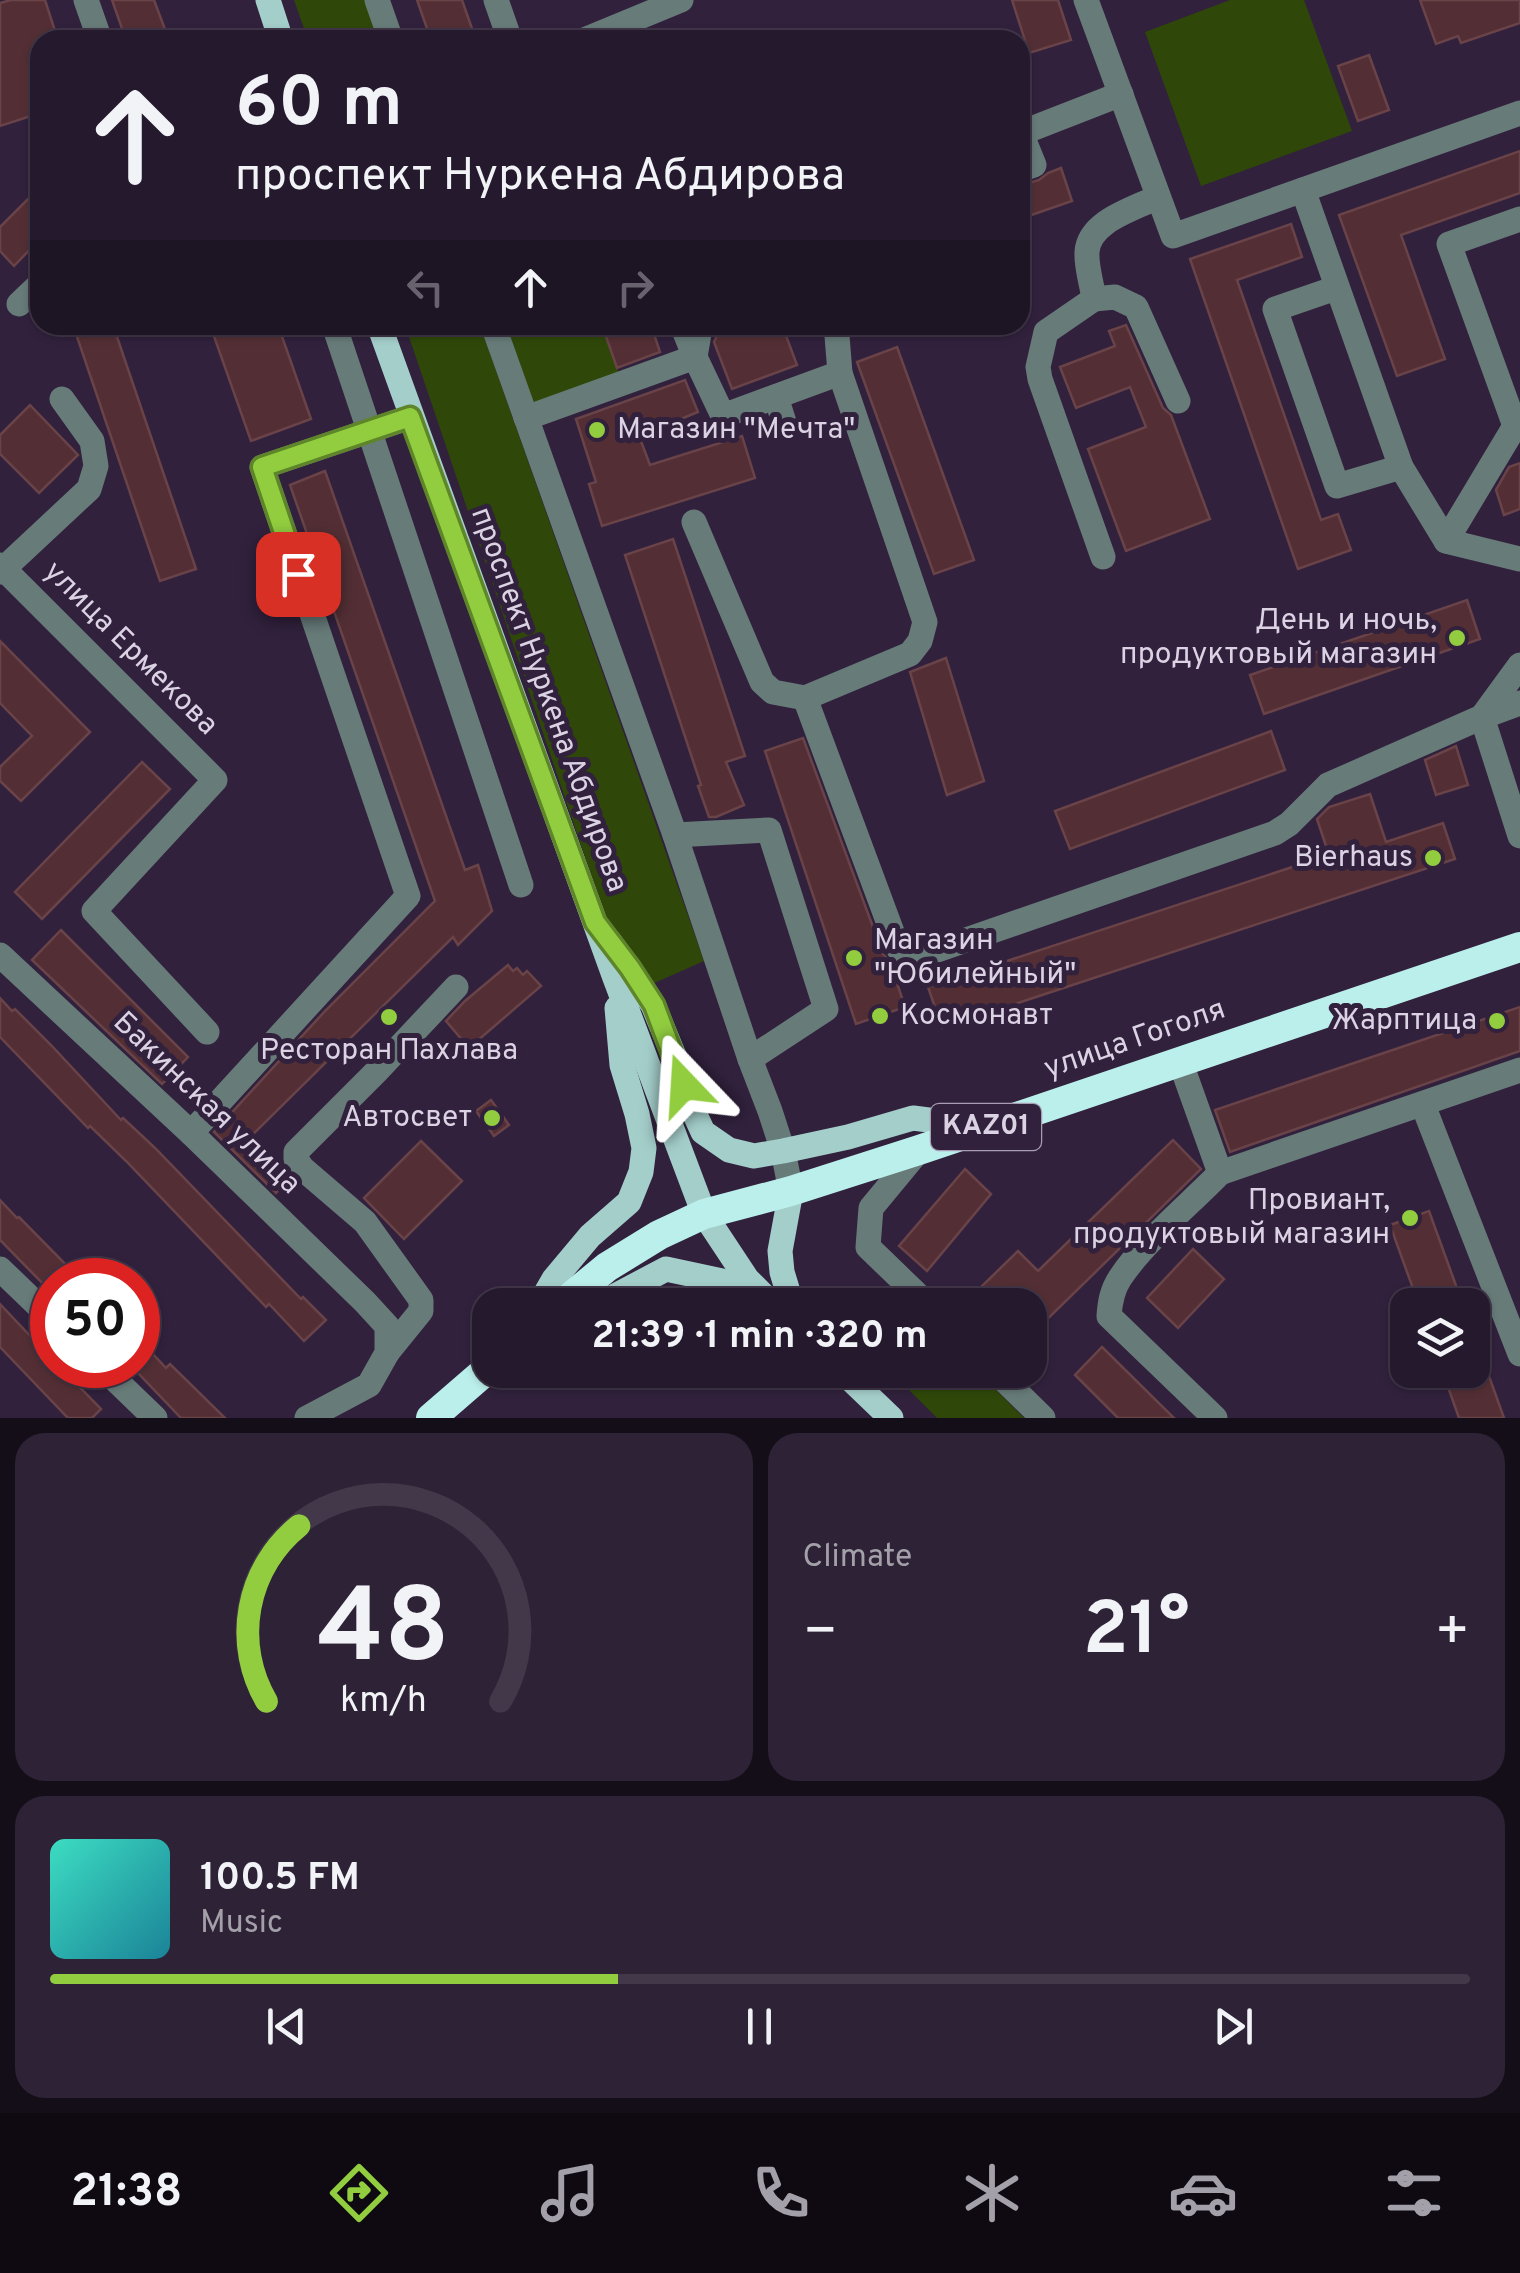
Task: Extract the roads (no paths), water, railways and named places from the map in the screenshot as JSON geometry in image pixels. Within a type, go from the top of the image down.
[{"type":"highway","name":"улица Гоголя","points":[[582,1288],[658,1235],[704,1214],[919,1150],[1520,946]]},
{"type":"highway","points":[[431,1418],[472,1383]]},
{"type":"main road","points":[[268,0],[278,30]]},
{"type":"main road","name":"проспект Нуркена Абдирова","points":[[381,335],[704,1214],[756,1288]]},
{"type":"main road","points":[[595,922],[654,1005],[703,1132],[729,1150],[754,1156],[783,1151],[913,1118],[986,1127]]},
{"type":"main road","points":[[549,1288],[590,1236],[629,1202],[640,1172],[644,1148],[622,1065],[615,978]]},
{"type":"main road","points":[[787,1288],[780,1251],[791,1191]]},
{"type":"main road","points":[[629,1288],[666,1268],[722,1281],[732,1288]]},
{"type":"main road","points":[[860,1388],[891,1418]]},
{"type":"street","points":[[86,0],[96,30]]},
{"type":"street","points":[[377,0],[388,30]]},
{"type":"street","points":[[496,0],[506,30]]},
{"type":"street","points":[[608,30],[682,0]]},
{"type":"street","points":[[1086,0],[1173,236],[1520,114]]},
{"type":"street","points":[[1030,129],[1121,94]]},
{"type":"street","points":[[1303,190],[1401,467],[1446,541],[1520,559]]},
{"type":"street","points":[[1094,299],[1087,253],[1090,239],[1098,227],[1158,196]]},
{"type":"street","points":[[1446,541],[1517,426],[1450,244],[1520,219]]},
{"type":"street","points":[[1336,288],[1275,309],[1338,486],[1401,467]]},
{"type":"street","points":[[18,304],[30,293]]},
{"type":"street","points":[[1104,557],[1040,380],[1038,367],[1046,332],[1094,299],[1115,297],[1136,307],[1178,401]]},
{"type":"street","points":[[337,335],[521,886]]},
{"type":"street","points":[[497,335],[770,1110],[791,1191]]},
{"type":"street","points":[[686,335],[723,416],[840,373]]},
{"type":"street","points":[[695,357],[699,335]]},
{"type":"street","points":[[694,522],[762,682],[773,692],[806,698],[910,654],[920,641],[925,622],[840,373],[837,335]]},
{"type":"street","points":[[526,418],[695,357]]},
{"type":"street","points":[[776,396],[784,422]]},
{"type":"street","points":[[1,569],[89,490],[96,466],[92,442],[62,399]]},
{"type":"street","points":[[191,1133],[408,896],[262,467],[410,417]]},
{"type":"street","name":"улица Ермекова","points":[[1,569],[215,780],[94,910],[207,1032]]},
{"type":"street","points":[[1482,716],[1520,665]]},
{"type":"street","points":[[806,698],[898,948],[909,956],[920,956],[1274,832],[1288,824],[1328,785],[1520,703]]},
{"type":"street","points":[[1482,716],[1520,836]]},
{"type":"street","points":[[674,835],[768,830],[826,1009],[750,1059]]},
{"type":"street","name":"Бакинская улица","points":[[0,956],[365,1302],[387,1326],[387,1353]]},
{"type":"street","points":[[307,1418],[369,1385],[387,1353],[421,1311],[421,1300],[365,1222],[302,1168],[296,1152],[456,987]]},
{"type":"street","points":[[1180,1061],[1220,1174]]},
{"type":"street","points":[[1215,1418],[1109,1316],[1110,1297],[1120,1278],[1220,1174],[1520,1070]]},
{"type":"street","points":[[1424,1104],[1519,1356]]},
{"type":"street","points":[[911,1288],[868,1246],[872,1208],[919,1150]]},
{"type":"street","points":[[0,1268],[30,1297]]},
{"type":"street","points":[[124,1388],[155,1418]]},
{"type":"street","points":[[1012,1388],[1043,1418]]},
{"type":"place","name":"Магазин \"Мечта\"","points":[[597,430]]},
{"type":"place","name":"День и ночь, продуктовый магазин","points":[[1457,638]]},
{"type":"place","name":"Bierhaus","points":[[1433,858]]},
{"type":"place","name":"Магазин \"Юбилейный\"","points":[[854,958]]},
{"type":"place","name":"Космонавт","points":[[880,1016]]},
{"type":"place","name":"Ресторан Пахлава","points":[[389,1017]]},
{"type":"place","name":"Жарптица","points":[[1497,1021]]},
{"type":"place","name":"Автосвет","points":[[492,1118]]},
{"type":"place","name":"Провиант, продуктовый магазин","points":[[1410,1218]]}]
